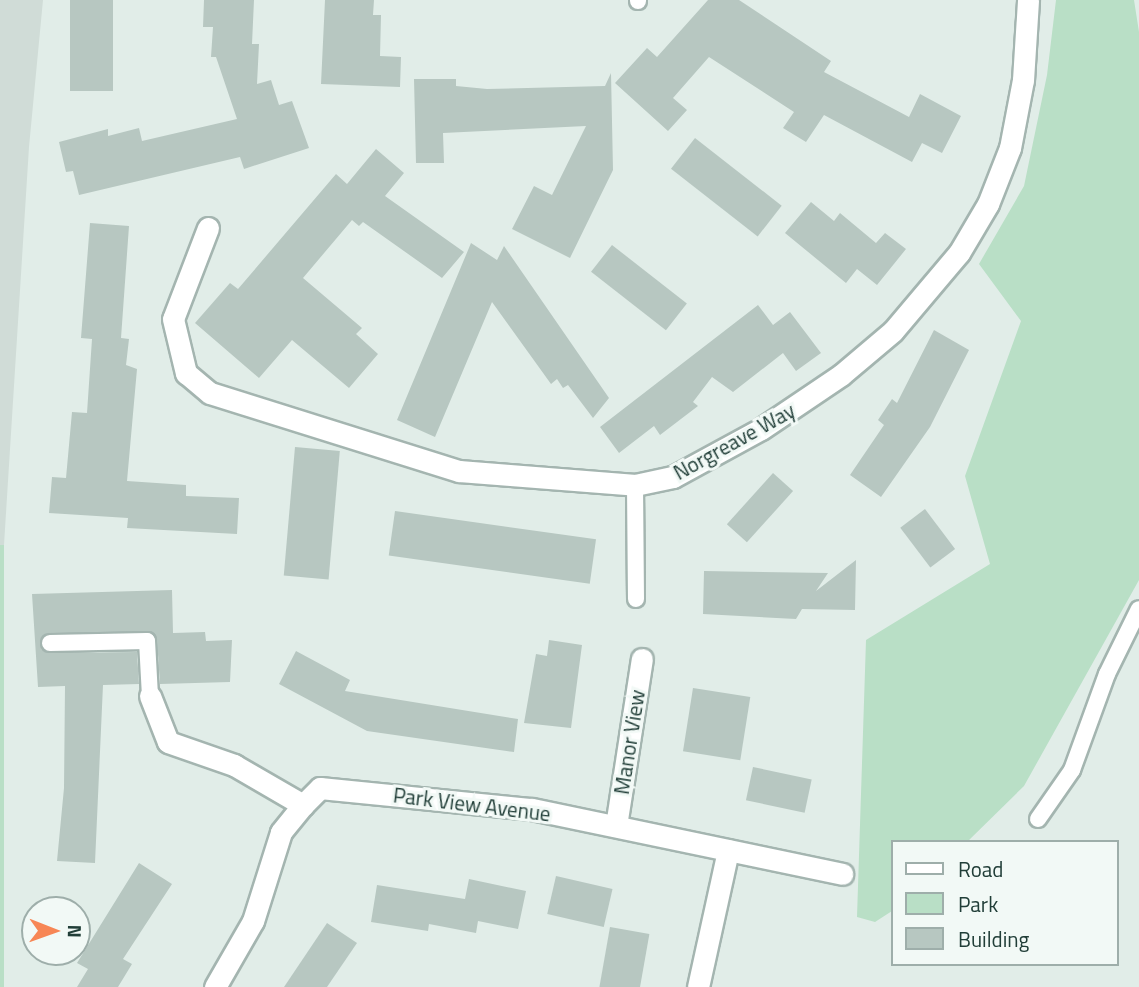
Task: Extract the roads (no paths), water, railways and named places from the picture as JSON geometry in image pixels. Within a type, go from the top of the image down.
[{"type":"street","name":"Norgreave Way","points":[[208,228],[173,319],[186,373],[210,393],[458,471],[635,485],[673,477],[804,402],[893,331],[959,253],[988,204],[1010,148],[1023,80],[1028,0]]},
{"type":"street","name":"Manor View","points":[[616,826],[642,659]]},
{"type":"street","points":[[149,696],[168,742],[234,765],[303,805],[281,832],[253,921],[215,987]]},
{"type":"street","name":"Park View Avenue","points":[[303,805],[320,788],[363,790],[532,809],[842,874]]},
{"type":"street","points":[[698,987],[727,850]]},
{"type":"lane","points":[[635,485],[636,599]]},
{"type":"lane","points":[[1038,820],[1072,770],[1107,674],[1139,609]]},
{"type":"lane","points":[[50,643],[147,641],[149,696]]}]
